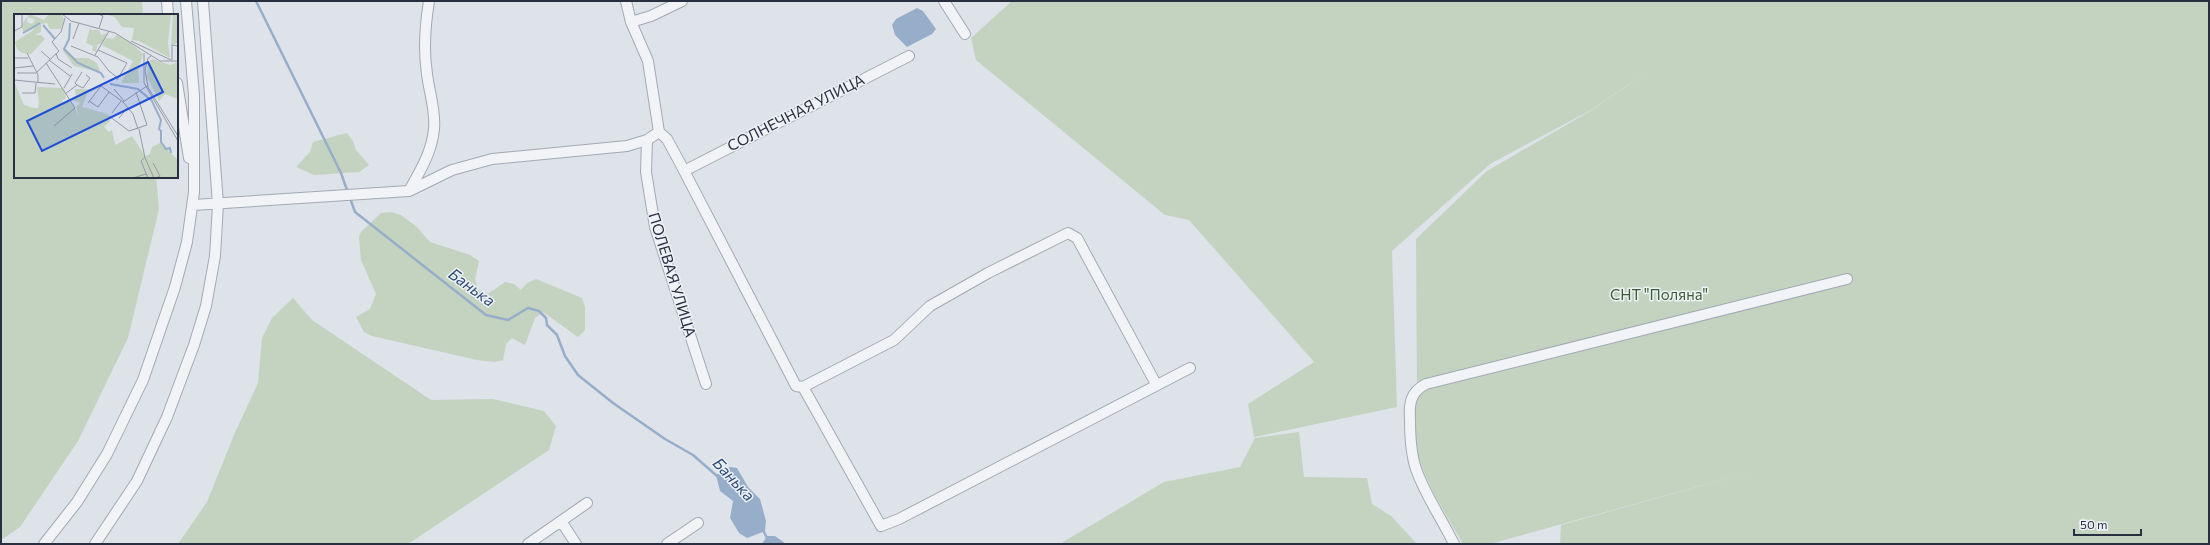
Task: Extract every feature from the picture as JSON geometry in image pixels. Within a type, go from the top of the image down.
[{"type":"street","points":[[167,1],[168,14]]},
{"type":"street","points":[[44,544],[77,502],[107,454],[143,380],[175,287],[187,242],[194,192],[194,95],[186,1]]},
{"type":"street","points":[[95,544],[138,482],[167,417],[194,345],[206,306],[215,256],[218,204],[212,106],[203,1]]},
{"type":"street","points":[[408,191],[426,160],[434,129],[434,118],[426,73],[424,37],[429,1]]},
{"type":"street","points":[[626,1],[631,22],[648,61],[659,132],[667,139],[796,386],[803,388],[894,340],[930,306],[988,273],[1068,233],[1077,238],[1156,384]]},
{"type":"street","points":[[631,22],[651,16],[682,1]]},
{"type":"street","points":[[944,1],[965,34]]},
{"type":"street","name":"СОЛНЕЧНАЯ УЛИЦА","points":[[684,171],[909,56]]},
{"type":"street","points":[[178,89],[194,192]]},
{"type":"street","points":[[193,205],[408,191],[452,170],[492,159],[526,154],[627,146],[647,140],[659,132]]},
{"type":"street","name":"ПОЛЕВАЯ УЛИЦА","points":[[647,140],[646,172],[655,227],[706,384]]},
{"type":"street","points":[[1454,544],[1416,469],[1410,438],[1410,410],[1411,398],[1418,388],[1426,384],[1847,279]]},
{"type":"street","points":[[803,388],[881,526],[899,519],[1156,384],[1190,368]]},
{"type":"street","points":[[528,544],[587,504]]},
{"type":"street","points":[[561,521],[576,544]]},
{"type":"street","points":[[667,544],[698,523]]},
{"type":"green space","points":[[1,1],[142,1],[143,14],[14,14],[14,178],[156,178],[159,209],[128,338],[78,441],[20,527],[1,540]]},
{"type":"green space","name":"СНТ \"Поляна\"","points":[[1012,1],[2209,1],[2209,544],[1560,544],[1561,525],[1772,466],[1490,544],[1463,544],[1424,472],[1417,453],[1414,434],[1413,414],[1417,394],[1416,239],[1487,171],[1592,110],[1651,69],[1591,110],[1490,164],[1392,251],[1397,407],[1254,437],[1248,404],[1314,362],[1189,220],[1165,215],[976,60],[971,38]]},
{"type":"green space","points":[[347,133],[353,141],[356,150],[369,165],[359,172],[314,175],[296,167],[310,152],[313,142]]},
{"type":"green space","points":[[391,212],[401,215],[417,227],[430,242],[470,255],[479,261],[475,280],[479,290],[488,294],[505,282],[514,284],[521,290],[527,283],[536,279],[582,298],[585,307],[585,330],[578,337],[543,312],[535,318],[525,345],[512,338],[506,344],[503,360],[495,362],[477,360],[372,336],[364,332],[356,317],[370,309],[376,294],[361,260],[359,237],[361,232],[381,213]]},
{"type":"green space","points":[[293,298],[312,320],[431,400],[493,399],[544,411],[556,426],[549,450],[408,544],[178,544],[207,502],[234,435],[258,383],[262,338],[272,318]]},
{"type":"green space","points":[[1299,432],[1304,477],[1367,478],[1372,504],[1391,516],[1417,544],[1063,544],[1063,542],[1164,482],[1240,467],[1255,438]]},
{"type":"water","points":[[917,8],[923,11],[936,29],[932,34],[907,47],[895,35],[892,25],[896,19]]},
{"type":"water","points":[[730,467],[737,468],[748,487],[760,499],[766,521],[765,531],[747,538],[739,533],[730,518],[733,501],[720,491],[716,475]]},
{"type":"water","points":[[767,536],[775,536],[786,544],[762,544]]},
{"type":"waterway","name":"Банька","points":[[256,1],[341,173],[348,193]]},
{"type":"waterway","name":"Банька","points":[[350,198],[355,212],[486,315],[508,320],[528,308],[539,311],[546,318],[547,325],[557,335],[565,356],[578,375],[613,403],[665,439],[693,455],[717,476]]},
{"type":"waterway","name":"Банька","points":[[762,528],[770,544]]}]
